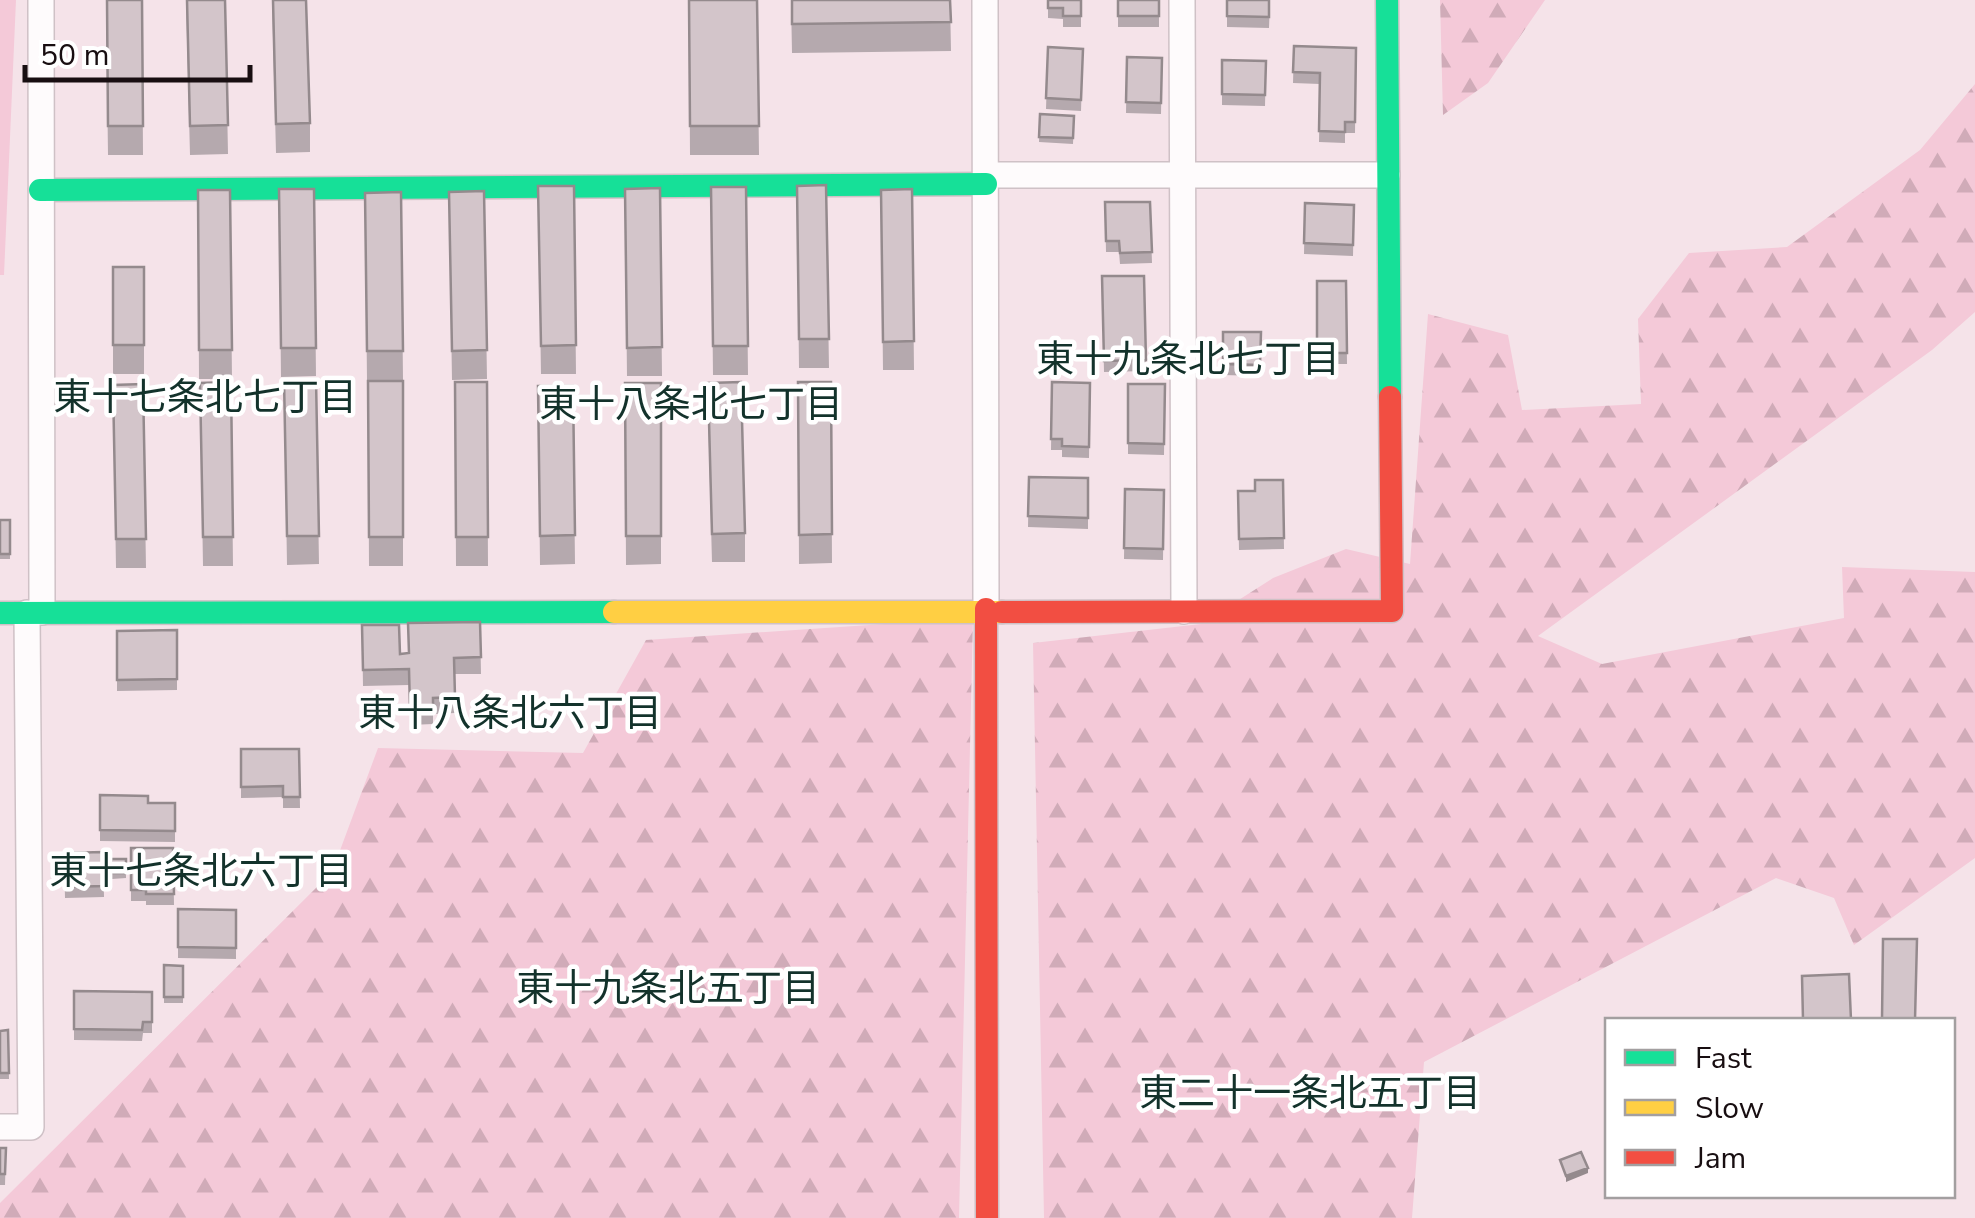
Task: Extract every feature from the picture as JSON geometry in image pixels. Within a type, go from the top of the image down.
[{"type":"street","points":[[0,1127],[30,1127],[41,0]]},
{"type":"street","points":[[985,0],[987,1218]]},
{"type":"street","points":[[1182,0],[1184,611]]},
{"type":"street","points":[[0,613],[1392,611],[1387,0]]},
{"type":"street","points":[[40,190],[1387,174]]},
{"type":"green space","points":[[0,0],[16,0],[4,275],[0,275]]},
{"type":"green space","points":[[1440,0],[1545,0],[1488,83],[1443,115]]},
{"type":"green space","points":[[1975,84],[1975,312],[1932,350],[1538,636],[1602,664],[1844,618],[1842,567],[1975,572],[1975,858],[1854,945],[1834,898],[1776,878],[1424,1062],[1412,1218],[1044,1218],[1033,643],[1201,624],[1273,578],[1346,549],[1410,564],[1428,314],[1508,335],[1522,410],[1641,404],[1638,319],[1689,253],[1787,247],[1920,150]]},
{"type":"green space","points":[[973,618],[959,1218],[0,1218],[0,1203],[332,872],[378,748],[583,753],[646,640]]},
{"type":"building","points":[[107,0],[142,0],[143,126],[108,126]]},
{"type":"building","points":[[187,0],[225,0],[228,125],[190,126]]},
{"type":"building","points":[[273,0],[306,0],[310,123],[276,124]]},
{"type":"building","points":[[689,0],[757,0],[759,126],[690,126]]},
{"type":"building","points":[[792,0],[950,0],[951,22],[792,24]]},
{"type":"building","points":[[1048,0],[1081,0],[1081,16],[1063,16],[1063,8],[1048,8]]},
{"type":"building","points":[[1118,0],[1159,0],[1159,16],[1118,16]]},
{"type":"building","points":[[1227,0],[1269,0],[1269,17],[1227,16]]},
{"type":"building","points":[[1294,46],[1356,48],[1355,122],[1345,122],[1345,132],[1319,131],[1320,73],[1293,72]]},
{"type":"building","points":[[1048,47],[1083,49],[1081,100],[1046,98]]},
{"type":"building","points":[[1127,57],[1162,58],[1161,103],[1126,102]]},
{"type":"building","points":[[1222,60],[1266,61],[1265,95],[1222,94]]},
{"type":"building","points":[[1040,114],[1074,116],[1073,138],[1039,137]]},
{"type":"building","points":[[826,185],[829,339],[799,339],[797,186]]},
{"type":"building","points":[[538,186],[574,186],[576,345],[541,346]]},
{"type":"building","points":[[711,187],[746,187],[748,346],[713,346]]},
{"type":"building","points":[[660,188],[662,347],[627,348],[625,189]]},
{"type":"building","points":[[279,189],[314,189],[316,348],[281,348]]},
{"type":"building","points":[[912,189],[914,341],[883,342],[881,190]]},
{"type":"building","points":[[198,190],[230,190],[232,350],[199,350]]},
{"type":"building","points":[[484,191],[487,350],[452,351],[449,192]]},
{"type":"building","points":[[401,192],[403,351],[367,351],[365,193]]},
{"type":"building","points":[[1105,202],[1150,202],[1152,252],[1120,253],[1119,241],[1106,241]]},
{"type":"building","points":[[1305,203],[1354,205],[1353,245],[1304,243]]},
{"type":"building","points":[[113,267],[144,267],[144,345],[113,345]]},
{"type":"building","points":[[1102,276],[1144,276],[1146,360],[1104,361]]},
{"type":"building","points":[[1317,281],[1346,281],[1347,353],[1317,353]]},
{"type":"building","points":[[1223,332],[1261,332],[1260,365],[1223,364]]},
{"type":"building","points":[[284,379],[316,379],[319,536],[287,536]]},
{"type":"building","points":[[368,381],[403,381],[403,537],[369,537]]},
{"type":"building","points":[[231,382],[233,537],[203,537],[200,383]]},
{"type":"building","points":[[455,382],[487,382],[488,537],[456,537]]},
{"type":"building","points":[[741,382],[745,533],[712,534],[708,383]]},
{"type":"building","points":[[798,382],[831,382],[832,534],[799,535]]},
{"type":"building","points":[[1052,382],[1090,383],[1089,447],[1062,446],[1062,439],[1051,439]]},
{"type":"building","points":[[625,383],[661,383],[661,536],[626,536]]},
{"type":"building","points":[[143,384],[146,539],[116,539],[113,385]]},
{"type":"building","points":[[1128,384],[1165,384],[1164,444],[1128,443]]},
{"type":"building","points":[[538,386],[573,386],[575,535],[540,536]]},
{"type":"building","points":[[1029,477],[1088,478],[1088,518],[1028,516]]},
{"type":"building","points":[[1255,480],[1283,480],[1284,538],[1239,539],[1238,491],[1255,491]]},
{"type":"building","points":[[1125,489],[1164,490],[1163,549],[1124,548]]},
{"type":"building","points":[[0,520],[10,520],[10,554],[0,554]]},
{"type":"building","points":[[480,622],[481,657],[454,658],[455,697],[433,698],[433,708],[410,709],[409,669],[363,670],[362,625],[399,625],[400,654],[409,653],[408,623]]},
{"type":"building","points":[[177,630],[177,679],[117,680],[117,631]]},
{"type":"building","points":[[241,749],[299,749],[300,797],[283,797],[283,786],[241,787]]},
{"type":"building","points":[[100,795],[148,796],[148,803],[175,803],[175,831],[100,830]]},
{"type":"building","points":[[131,848],[173,848],[174,894],[131,890]]},
{"type":"building","points":[[103,852],[104,886],[65,887],[64,853]]},
{"type":"building","points":[[111,859],[126,859],[126,873],[112,873]]},
{"type":"building","points":[[178,909],[236,910],[236,948],[178,947]]},
{"type":"building","points":[[1883,939],[1917,939],[1915,1018],[1882,1018]]},
{"type":"building","points":[[164,965],[183,966],[183,997],[164,997]]},
{"type":"building","points":[[1849,974],[1851,1018],[1803,1018],[1802,976]]},
{"type":"building","points":[[74,991],[152,992],[152,1022],[143,1022],[142,1030],[74,1029]]},
{"type":"building","points":[[8,1030],[9,1073],[0,1073],[0,1031]]},
{"type":"building","points":[[0,1148],[6,1148],[5,1174],[0,1174]]},
{"type":"building","points":[[1581,1152],[1588,1168],[1566,1176],[1560,1160]]},
{"type":"traffic: fast","points":[[1387,0],[1390,397]]},
{"type":"traffic: fast","points":[[40,190],[986,184]]},
{"type":"traffic: fast","points":[[0,613],[614,612]]},
{"type":"traffic: slow","points":[[614,612],[1002,612]]},
{"type":"traffic: jam","points":[[1002,612],[1392,611],[1390,397]]},
{"type":"traffic: jam","points":[[986,609],[987,1218]]},
{"type":"district","name":"東十九条北七丁目","points":[[1188,359]]},
{"type":"district","name":"東十七条北七丁目","points":[[205,397]]},
{"type":"district","name":"東十八条北七丁目","points":[[691,404]]},
{"type":"district","name":"東十八条北六丁目","points":[[510,713]]},
{"type":"district","name":"東十七条北六丁目","points":[[201,871]]},
{"type":"district","name":"東十九条北五丁目","points":[[668,988]]},
{"type":"district","name":"東二十一条北五丁目","points":[[1310,1093]]}]
